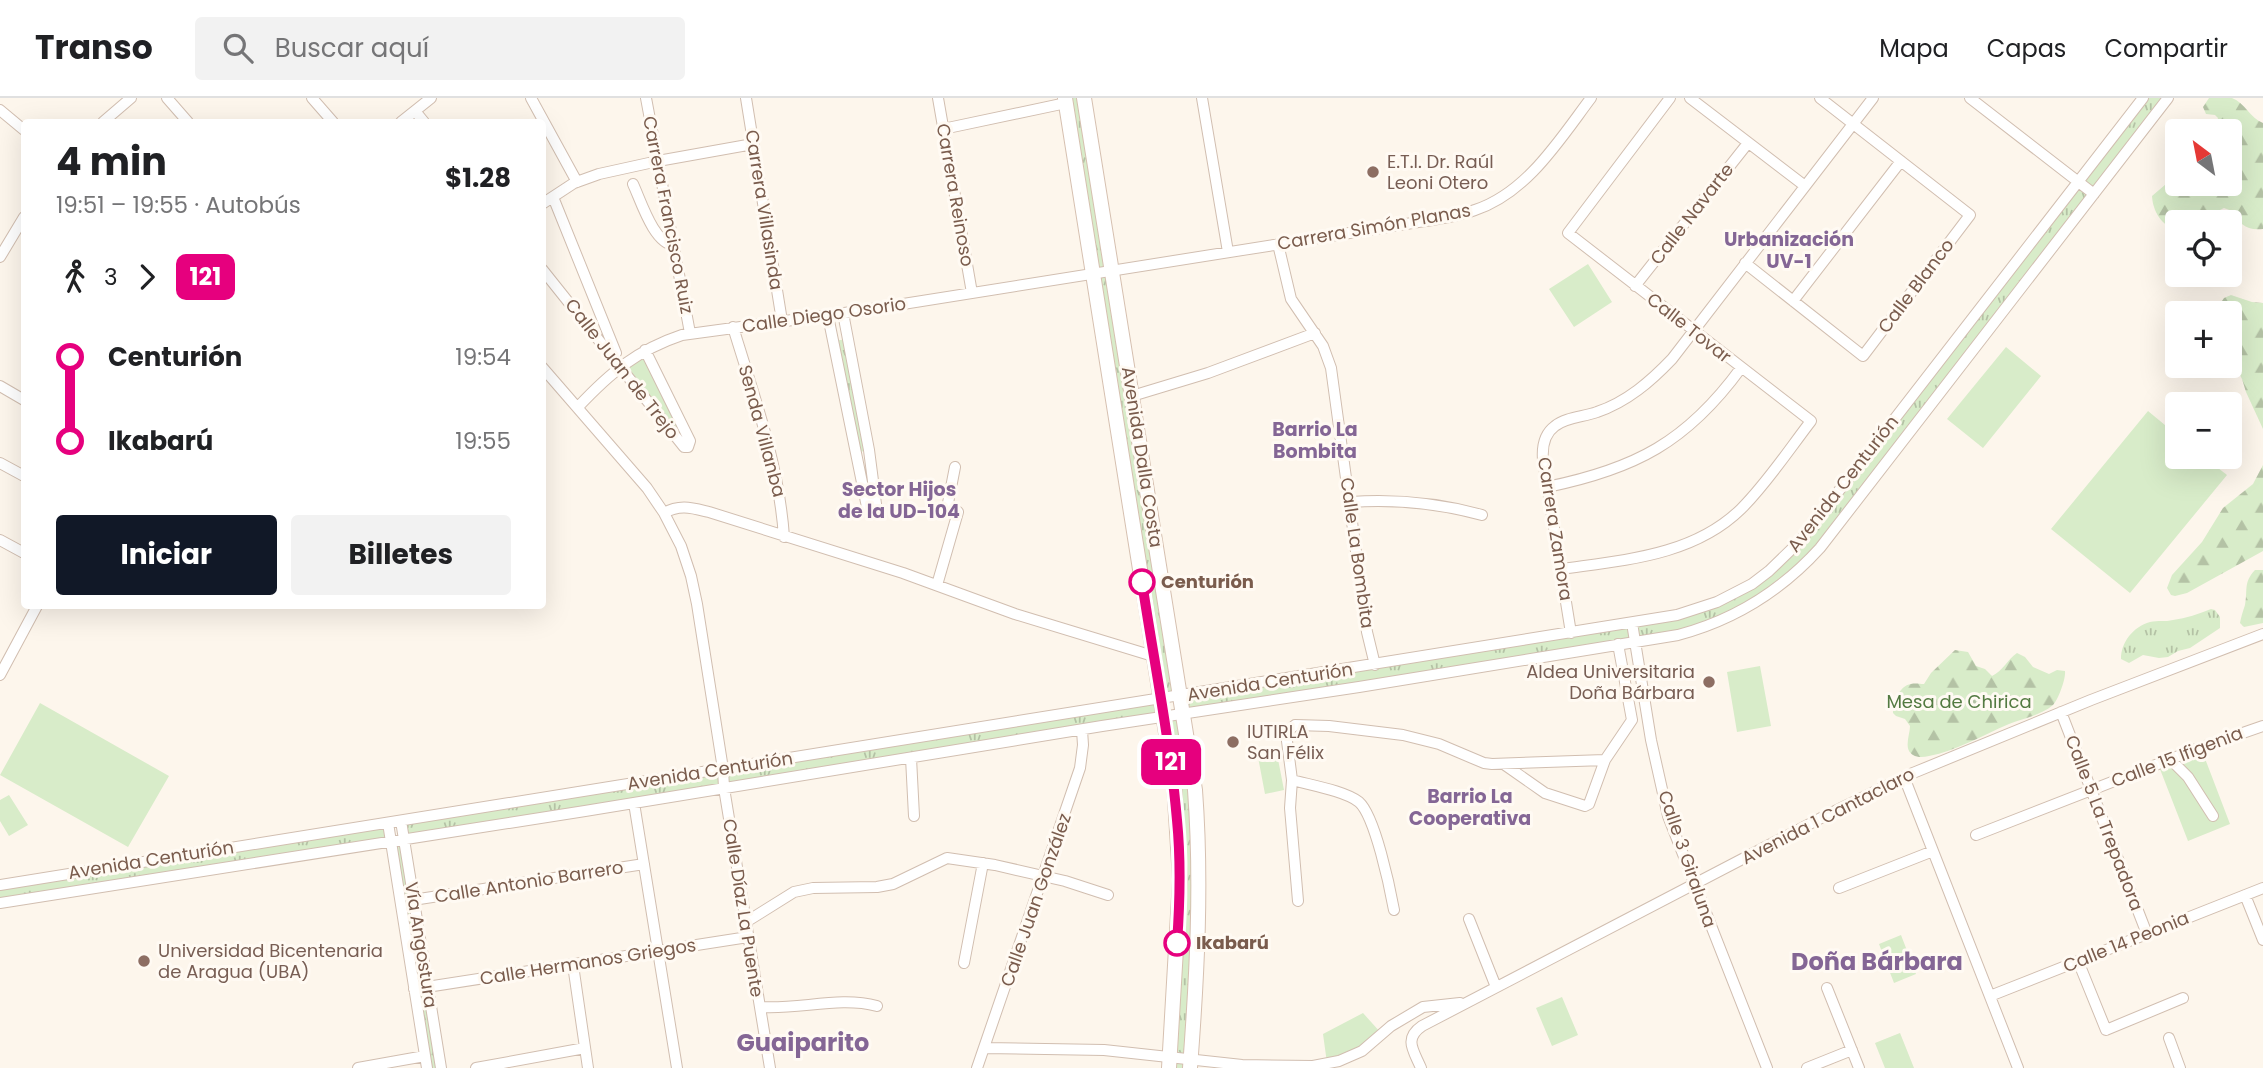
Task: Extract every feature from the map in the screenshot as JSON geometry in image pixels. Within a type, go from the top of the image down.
[{"type":"street","points":[[106,119],[131,98]]},
{"type":"street","points":[[167,98],[185,119]]},
{"type":"street","points":[[312,98],[330,119]]},
{"type":"street","points":[[405,119],[431,98]]},
{"type":"street","points":[[531,98],[542,119]]},
{"type":"street","name":"Carrera Francisco Ruiz","points":[[646,98],[690,333]]},
{"type":"street","name":"Carrera Villasinda","points":[[746,98],[782,321]]},
{"type":"street","name":"Carrera Reinoso","points":[[938,98],[972,293]]},
{"type":"street","name":"Avenida Dalla Costa","points":[[1084,98],[1195,790],[1200,868],[1198,959],[1190,1064]]},
{"type":"street","points":[[1202,98],[1228,252]]},
{"type":"street","name":"Carrera Simón Planas","points":[[1093,273],[1439,219],[1488,205],[1514,189],[1532,172],[1591,98]]},
{"type":"street","name":"Calle Tovar","points":[[1561,569],[1666,552],[1701,539],[1740,510],[1811,421],[1568,233],[1670,98]]},
{"type":"street","points":[[1690,98],[1805,187]]},
{"type":"street","points":[[1745,264],[1793,301],[1901,161],[1819,98]]},
{"type":"street","points":[[1694,332],[1873,98]]},
{"type":"street","points":[[1970,98],[2094,194]]},
{"type":"street","name":"Avenida Centurión","points":[[0,885],[1572,633],[1678,615],[1717,602],[1752,584],[1786,556],[1817,521],[1983,302],[2143,98]]},
{"type":"street","name":"Avenida Centurión","points":[[0,904],[1635,642],[1689,632],[1730,617],[1775,591],[1807,563],[2168,98]]},
{"type":"street","points":[[943,129],[1065,100]]},
{"type":"street","name":"Avenida Dalla Costa","points":[[1065,100],[1175,793],[1179,861],[1178,943],[1170,1063]]},
{"type":"street","points":[[0,110],[21,128]]},
{"type":"street","points":[[415,111],[422,119]]},
{"type":"street","points":[[546,125],[577,182]]},
{"type":"street","name":"Calle Navarte","points":[[1635,286],[1748,143]]},
{"type":"street","points":[[546,201],[577,182],[599,174],[753,144]]},
{"type":"street","name":"Calle Blanco","points":[[1793,301],[1863,356],[1970,215],[1901,161]]},
{"type":"street","points":[[634,184],[658,236],[668,245],[674,245]]},
{"type":"street","points":[[552,197],[621,366]]},
{"type":"street","points":[[1,253],[21,222]]},
{"type":"street","name":"Calle La Bombita","points":[[1278,244],[1291,299],[1328,356],[1335,385],[1367,632],[1375,665]]},
{"type":"street","name":"Calle Diego Osorio","points":[[578,407],[621,366],[645,350],[690,333],[828,316],[1093,273]]},
{"type":"street","name":"Calle Juan de Trejo","points":[[546,274],[684,447],[688,447],[690,441],[645,350]]},
{"type":"street","points":[[828,316],[855,453],[867,507],[870,509],[876,505],[871,461],[843,313]]},
{"type":"street","name":"Senda Villanba","points":[[733,327],[773,460],[784,537]]},
{"type":"street","name":"Carrera Zamora","points":[[1572,633],[1542,452],[1545,438],[1553,427],[1564,421],[1608,408],[1632,394],[1658,373],[1694,332]]},
{"type":"street","points":[[1132,396],[1208,373],[1315,333]]},
{"type":"street","points":[[1547,487],[1599,475],[1657,450],[1701,415],[1741,368]]},
{"type":"street","name":"Calle Díaz La Puente","points":[[546,371],[647,488],[681,545],[691,576],[770,1068]]},
{"type":"street","points":[[0,386],[21,398]]},
{"type":"street","points":[[0,463],[21,474]]},
{"type":"street","points":[[937,585],[958,512],[948,503],[955,467]]},
{"type":"street","points":[[1350,502],[1414,502],[1451,506],[1482,515]]},
{"type":"street","points":[[664,513],[677,507],[694,508],[937,585],[1015,614],[1153,656]]},
{"type":"street","points":[[0,540],[21,551]]},
{"type":"street","points":[[0,675],[4,659],[35,609]]},
{"type":"street","name":"Calle 3 Giraluna","points":[[1632,623],[1663,797],[1674,835],[1767,1068]]},
{"type":"street","name":"Avenida 1 Cantaclaro","points":[[1421,1068],[1411,1043],[1412,1036],[1422,1026],[1694,884],[1904,777],[2061,712],[2263,634]]},
{"type":"street","points":[[1505,765],[1545,793],[1585,806],[1589,804],[1605,760],[1633,715],[1618,644]]},
{"type":"street","name":"Calle 5 La Trepadora","points":[[2061,712],[2147,934]]},
{"type":"street","points":[[1298,901],[1290,808],[1292,780],[1287,741],[1288,731],[1295,725],[1403,735],[1438,744],[1483,763],[1505,765],[1605,760]]},
{"type":"street","name":"Calle 15 Ifigenia","points":[[1976,835],[2170,759],[2263,726]]},
{"type":"street","name":"Calle Juan González","points":[[977,1068],[1080,768],[1082,730]]},
{"type":"street","points":[[911,758],[914,816]]},
{"type":"street","points":[[2170,759],[2189,777],[2213,816]]},
{"type":"street","points":[[1904,777],[2018,1068]]},
{"type":"street","points":[[1292,780],[1350,797],[1362,805],[1371,820],[1394,910]]},
{"type":"street","points":[[634,803],[677,1068]]},
{"type":"street","name":"Vía Angostura","points":[[401,821],[441,1068]]},
{"type":"street","name":"Vía Angostura","points":[[388,823],[426,1062]]},
{"type":"street","points":[[406,854],[426,836]]},
{"type":"street","points":[[371,844],[384,850],[394,863]]},
{"type":"street","points":[[1839,888],[1933,851]]},
{"type":"street","points":[[746,922],[785,896],[802,889],[877,887],[893,884],[947,858],[1044,876],[1108,895]]},
{"type":"street","points":[[964,963],[982,863]]},
{"type":"street","name":"Calle Antonio Barrero","points":[[413,900],[644,864]]},
{"type":"street","name":"Calle 14 Peonia","points":[[1990,996],[2263,888]]},
{"type":"street","points":[[2245,895],[2263,940]]},
{"type":"street","points":[[1469,919],[1496,987]]},
{"type":"street","name":"Calle Hermanos Griegos","points":[[414,989],[748,937]]},
{"type":"street","points":[[2078,961],[2105,1029],[2183,998]]},
{"type":"street","points":[[573,965],[589,1068]]},
{"type":"street","points":[[1827,988],[1860,1068]]},
{"type":"street","points":[[760,1007],[795,1008],[850,1002],[877,1006]]},
{"type":"street","points":[[984,1048],[1104,1050],[1170,1063],[1322,1066],[1362,1051],[1402,1018],[1423,1007],[1466,1002]]},
{"type":"street","points":[[2169,1038],[2180,1068]]},
{"type":"street","points":[[476,1068],[585,1048]]},
{"type":"street","points":[[1807,1068],[1852,1051]]},
{"type":"street","points":[[358,1068],[426,1062]]},
{"type":"green space","points":[[1065,98],[1084,98],[1180,695],[1613,626],[1717,602],[1786,557],[2143,98],[2168,98],[1788,580],[1700,629],[1183,714],[1180,696],[1161,699]]},
{"type":"green space","points":[[2209,98],[2232,98],[2263,123],[2263,229],[2244,226],[2242,210],[2165,210],[2165,223],[2154,208],[2152,196],[2165,185],[2165,196],[2242,196],[2242,119],[2218,119],[2215,115],[2206,114],[2203,107]]},
{"type":"green space","points":[[1588,264],[1612,302],[1574,327],[1549,289]]},
{"type":"green space","points":[[2231,295],[2263,303],[2263,429],[2242,378],[2242,301],[2222,301]]},
{"type":"green space","points":[[848,339],[869,450],[855,453],[833,341]]},
{"type":"green space","points":[[2006,347],[2041,376],[1983,448],[1947,419]]},
{"type":"green space","points":[[642,351],[690,445],[621,366]]},
{"type":"green space","points":[[2148,411],[2165,425],[2165,469],[2219,469],[2227,475],[2130,593],[2051,529]]},
{"type":"green space","points":[[2263,465],[2263,551],[2187,593],[2171,595],[2167,588],[2172,575],[2202,542],[2223,508],[2253,484]]},
{"type":"green space","points":[[2255,570],[2263,570],[2263,623],[2244,627],[2240,623],[2247,583]]},
{"type":"green space","points":[[2211,609],[2220,617],[2220,628],[2190,648],[2168,657],[2143,655],[2129,663],[2121,659],[2126,641],[2133,631],[2144,624],[2170,621]]},
{"type":"green space","name":"Mesa de Chirica","points":[[1955,650],[1968,652],[1976,666],[1985,669],[1992,676],[2017,653],[2025,657],[2033,667],[2049,674],[2057,670],[2065,671],[2061,689],[2053,705],[2043,712],[1939,754],[1915,756],[1908,749],[1910,726],[1905,719],[1893,713],[1894,704],[1900,691],[1907,685],[1924,684],[1931,673]]},
{"type":"green space","points":[[1760,666],[1771,726],[1737,732],[1727,672]]},
{"type":"green space","points":[[1161,699],[1164,717],[404,840],[441,1068],[427,1068],[391,842],[0,903],[0,885],[388,823],[391,841],[403,840],[401,821]]},
{"type":"green space","points":[[40,703],[169,776],[128,847],[0,775]]},
{"type":"green space","points":[[1183,714],[1195,790],[1190,1068],[1169,1068],[1178,932],[1164,717]]},
{"type":"green space","points":[[2201,748],[2230,824],[2188,841],[2158,764]]},
{"type":"green space","points":[[1277,754],[1284,790],[1265,794],[1258,757]]},
{"type":"green space","points":[[9,795],[28,825],[9,836],[0,821],[0,800]]},
{"type":"green space","points":[[1901,935],[1916,974],[1894,983],[1879,944]]},
{"type":"green space","points":[[1562,997],[1578,1035],[1552,1046],[1536,1008]]},
{"type":"green space","points":[[1363,1013],[1381,1033],[1370,1044],[1327,1063],[1323,1034]]},
{"type":"green space","points":[[1900,1033],[1914,1068],[1885,1068],[1875,1043]]},
{"type":"bus line","name":"121","points":[[1142,582],[1169,748],[1177,822],[1180,880],[1177,943]]},
{"type":"place","name":"E.T.I. Dr. Raúl Leoni Otero","points":[[1373,172]]},
{"type":"place","name":"Centurión","points":[[1142,582]]},
{"type":"place","name":"Aldea Universitaria Doña Bárbara","points":[[1709,682]]},
{"type":"place","name":"IUTIRLA San Félix","points":[[1233,742]]},
{"type":"place","name":"Ikabarú","points":[[1177,943]]},
{"type":"place","name":"Universidad Bicentenaria de Aragua (UBA)","points":[[144,961]]},
{"type":"district","name":"Urbanización UV-1","points":[[1789,250]]},
{"type":"district","name":"Barrio La Bombita","points":[[1315,440]]},
{"type":"district","name":"Sector Hijos de la UD-104","points":[[899,500]]},
{"type":"district","name":"Barrio La Cooperativa","points":[[1470,807]]},
{"type":"district","name":"Doña Bárbara","points":[[1877,962]]},
{"type":"district","name":"Guaiparito","points":[[803,1043]]}]
